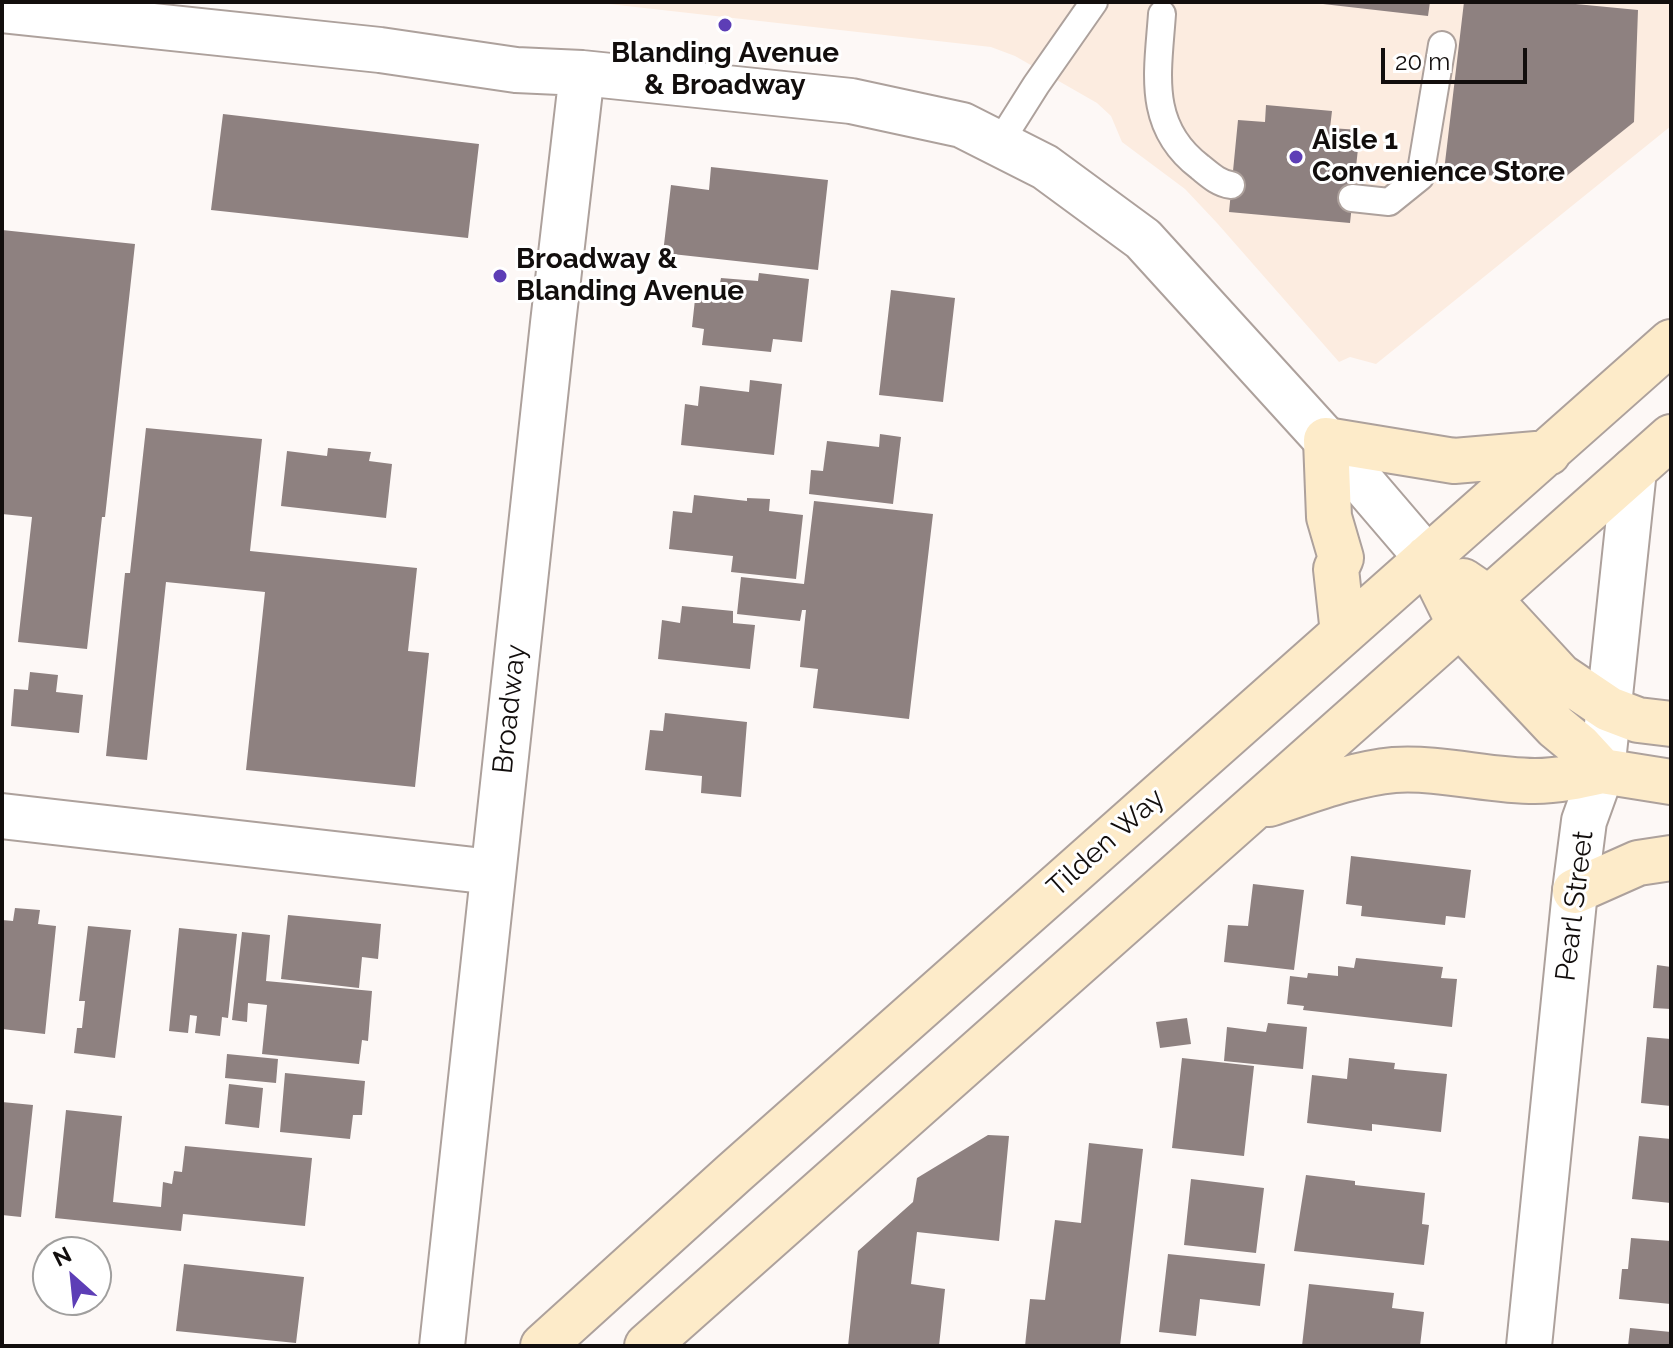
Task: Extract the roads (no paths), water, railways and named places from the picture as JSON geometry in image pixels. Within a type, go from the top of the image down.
[{"type":"main road","name":"Tilden Way","points":[[543,1346],[1671,342]]},
{"type":"main road","points":[[647,1346],[1671,437]]},
{"type":"main road","points":[[1343,633],[1336,569],[1341,558],[1329,517],[1326,440],[1454,461],[1548,453]]},
{"type":"main road","points":[[1427,558],[1474,611],[1556,727],[1602,771]]},
{"type":"main road","points":[[1474,611],[1609,709],[1638,720],[1671,724]]},
{"type":"main road","points":[[1255,808],[1341,781],[1394,770],[1468,773],[1534,781],[1602,771],[1671,782]]},
{"type":"main road","points":[[1575,891],[1638,863],[1671,858]]},
{"type":"street","points":[[2,10],[380,50],[516,70],[582,73],[851,101],[962,125],[1045,167],[1143,239],[1326,440],[1427,558]]},
{"type":"street","name":"Broadway","points":[[442,1346],[582,73]]},
{"type":"street","name":"Pearl Street","points":[[1529,1346],[1575,891],[1584,821],[1602,771],[1634,470]]},
{"type":"street","points":[[2,816],[492,872]]},
{"type":"lane","points":[[1000,142],[1094,2]]},
{"type":"lane","points":[[1162,14],[1157,92],[1164,122],[1187,157],[1221,184],[1231,185]]},
{"type":"lane","points":[[1352,198],[1389,202],[1420,177],[1442,45]]},
{"type":"place","name":"Blanding Avenue & Broadway","points":[[725,25]]},
{"type":"place","name":"Aisle 1 Convenience Store","points":[[1296,157]]},
{"type":"place","name":"Broadway & Blanding Avenue","points":[[500,276]]}]
